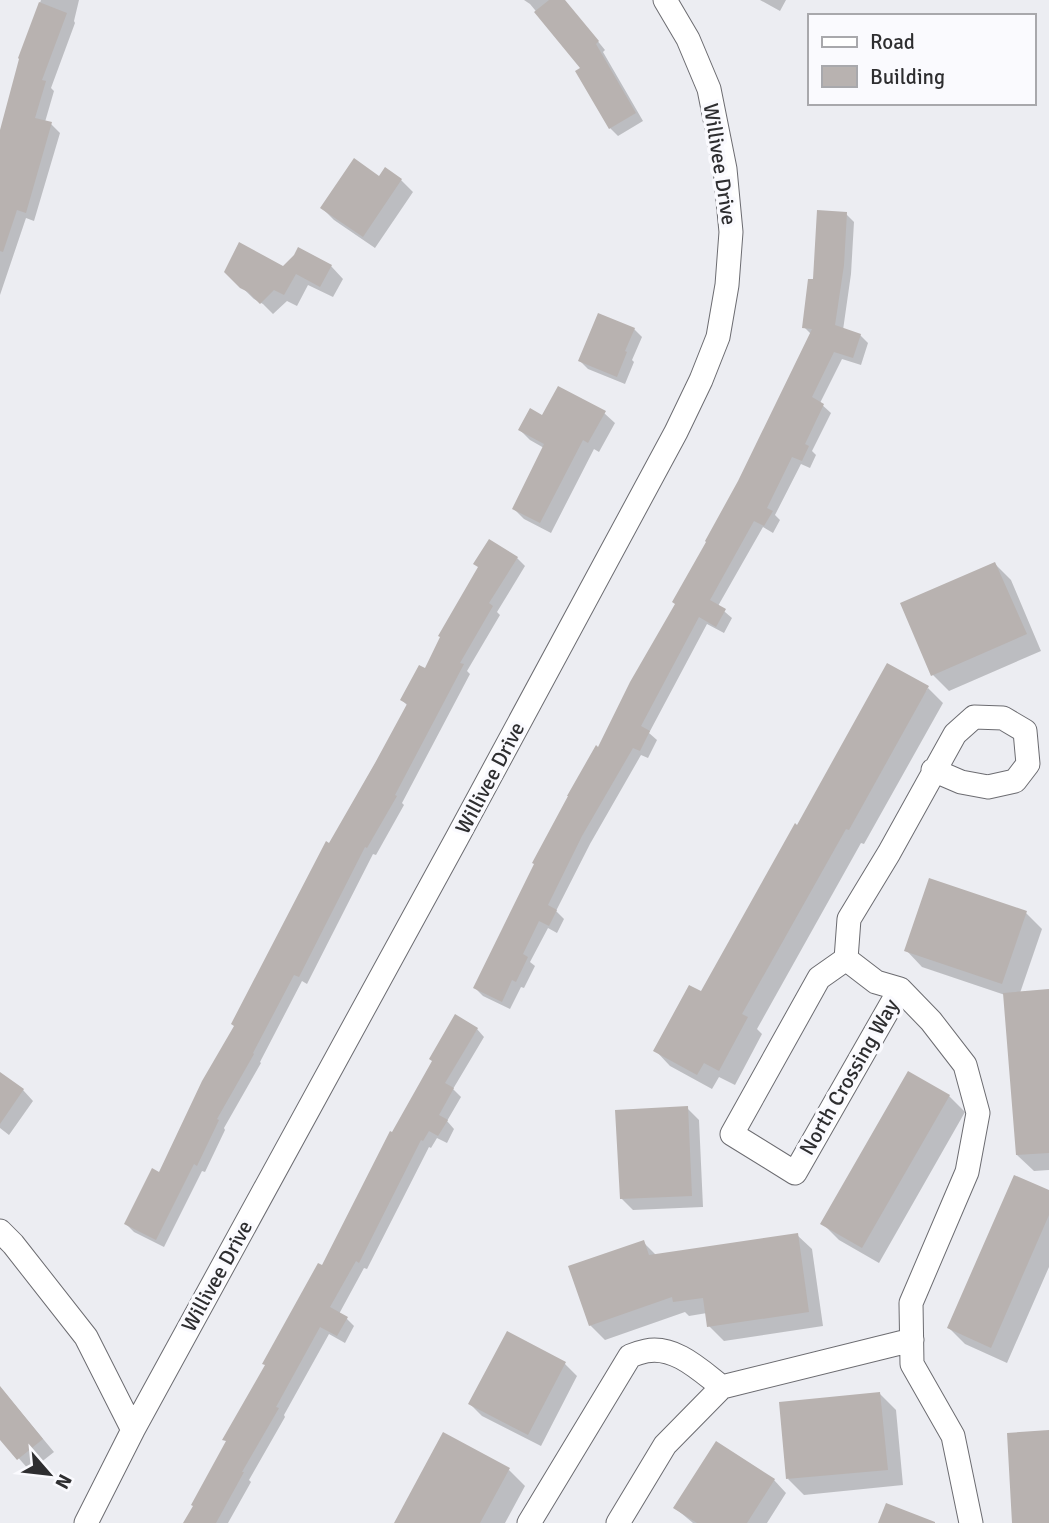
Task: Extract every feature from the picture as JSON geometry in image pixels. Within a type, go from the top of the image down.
[{"type":"street","name":"Willivee Drive","points":[[86,1523],[133,1430],[676,432],[718,337],[727,285],[731,232],[725,169],[709,89],[688,39],[665,0]]},
{"type":"street","points":[[846,959],[849,919],[889,853],[933,770]]},
{"type":"street","name":"North Crossing Way","points":[[900,989],[795,1173],[732,1134],[820,978],[846,959],[876,982],[900,989],[931,1021],[965,1065],[978,1113],[967,1172],[912,1303],[912,1364],[953,1436],[971,1523]]},
{"type":"street","points":[[0,1231],[86,1337],[133,1430]]},
{"type":"street","points":[[618,1523],[665,1445],[722,1387],[912,1340]]},
{"type":"street","points":[[529,1523],[630,1356],[648,1350],[663,1351],[681,1357],[722,1387]]},
{"type":"building","points":[[549,0],[565,0],[599,41],[596,44],[636,113],[609,129],[575,71],[580,68],[534,12]]},
{"type":"building","points":[[39,2],[67,13],[42,80],[46,81],[35,118],[52,122],[26,213],[17,210],[3,252],[0,251],[0,130],[18,58]]},
{"type":"building","points":[[354,158],[379,176],[385,167],[402,179],[363,237],[320,208]]},
{"type":"building","points":[[817,210],[847,212],[844,265],[835,325],[861,334],[853,358],[834,352],[812,397],[824,404],[805,444],[809,446],[802,461],[792,457],[767,508],[773,511],[764,526],[754,521],[710,600],[726,609],[716,627],[699,617],[641,726],[650,731],[640,751],[633,748],[582,836],[548,905],[557,910],[549,926],[539,921],[523,954],[528,957],[516,982],[512,980],[502,1002],[473,988],[534,864],[532,863],[675,604],[672,602],[738,481],[812,329],[802,328],[808,279],[813,279]]},
{"type":"building","points":[[239,242],[283,266],[298,247],[332,265],[320,287],[296,274],[284,295],[274,290],[260,304],[224,272]]},
{"type":"building","points":[[598,313],[635,328],[617,377],[578,361]]},
{"type":"building","points":[[558,386],[606,411],[588,443],[583,440],[540,523],[512,509],[544,444],[518,430],[530,408],[542,415]]},
{"type":"building","points":[[489,539],[518,557],[489,603],[493,606],[460,663],[464,664],[395,795],[397,796],[367,848],[365,847],[299,977],[294,975],[217,1119],[219,1120],[197,1166],[194,1164],[156,1240],[124,1224],[152,1168],[159,1172],[202,1081],[234,1026],[231,1024],[326,841],[329,843],[407,704],[400,700],[419,665],[425,668],[440,637],[438,636],[478,567],[473,564]]},
{"type":"building","points":[[995,562],[1027,634],[931,676],[900,603]]},
{"type":"building","points":[[887,663],[929,686],[742,1014],[748,1017],[719,1071],[704,1063],[697,1075],[653,1051],[689,985],[701,991]]},
{"type":"building","points":[[929,878],[1027,911],[1002,984],[904,951]]},
{"type":"building","points":[[1049,989],[1049,1153],[1016,1155],[1003,993]]},
{"type":"building","points":[[455,1014],[478,1028],[445,1083],[454,1088],[439,1115],[448,1120],[438,1136],[429,1131],[423,1141],[421,1140],[359,1263],[356,1261],[330,1307],[348,1317],[337,1336],[320,1327],[216,1523],[183,1523],[226,1441],[222,1440],[265,1365],[262,1364],[318,1263],[322,1265],[390,1131],[392,1132],[432,1061],[429,1059]]},
{"type":"building","points":[[908,1071],[950,1095],[862,1248],[820,1224]]},
{"type":"building","points":[[0,1072],[24,1089],[0,1124]]},
{"type":"building","points":[[688,1106],[692,1196],[620,1199],[615,1110]]},
{"type":"building","points":[[1014,1175],[1049,1190],[1049,1215],[991,1348],[947,1328]]},
{"type":"building","points":[[798,1233],[809,1312],[707,1327],[703,1298],[673,1302],[672,1297],[589,1326],[568,1266],[644,1240],[649,1255]]},
{"type":"building","points":[[507,1331],[566,1362],[528,1435],[468,1404]]},
{"type":"building","points":[[0,1386],[43,1439],[17,1460],[0,1440]]},
{"type":"building","points":[[880,1392],[888,1470],[786,1479],[779,1402]]},
{"type":"building","points":[[1049,1430],[1049,1523],[1012,1523],[1007,1433]]},
{"type":"building","points":[[443,1432],[510,1468],[480,1523],[394,1523]]},
{"type":"building","points":[[716,1441],[775,1479],[747,1523],[697,1523],[673,1508]]},
{"type":"building","points":[[886,1503],[935,1522],[935,1523],[878,1523]]}]
